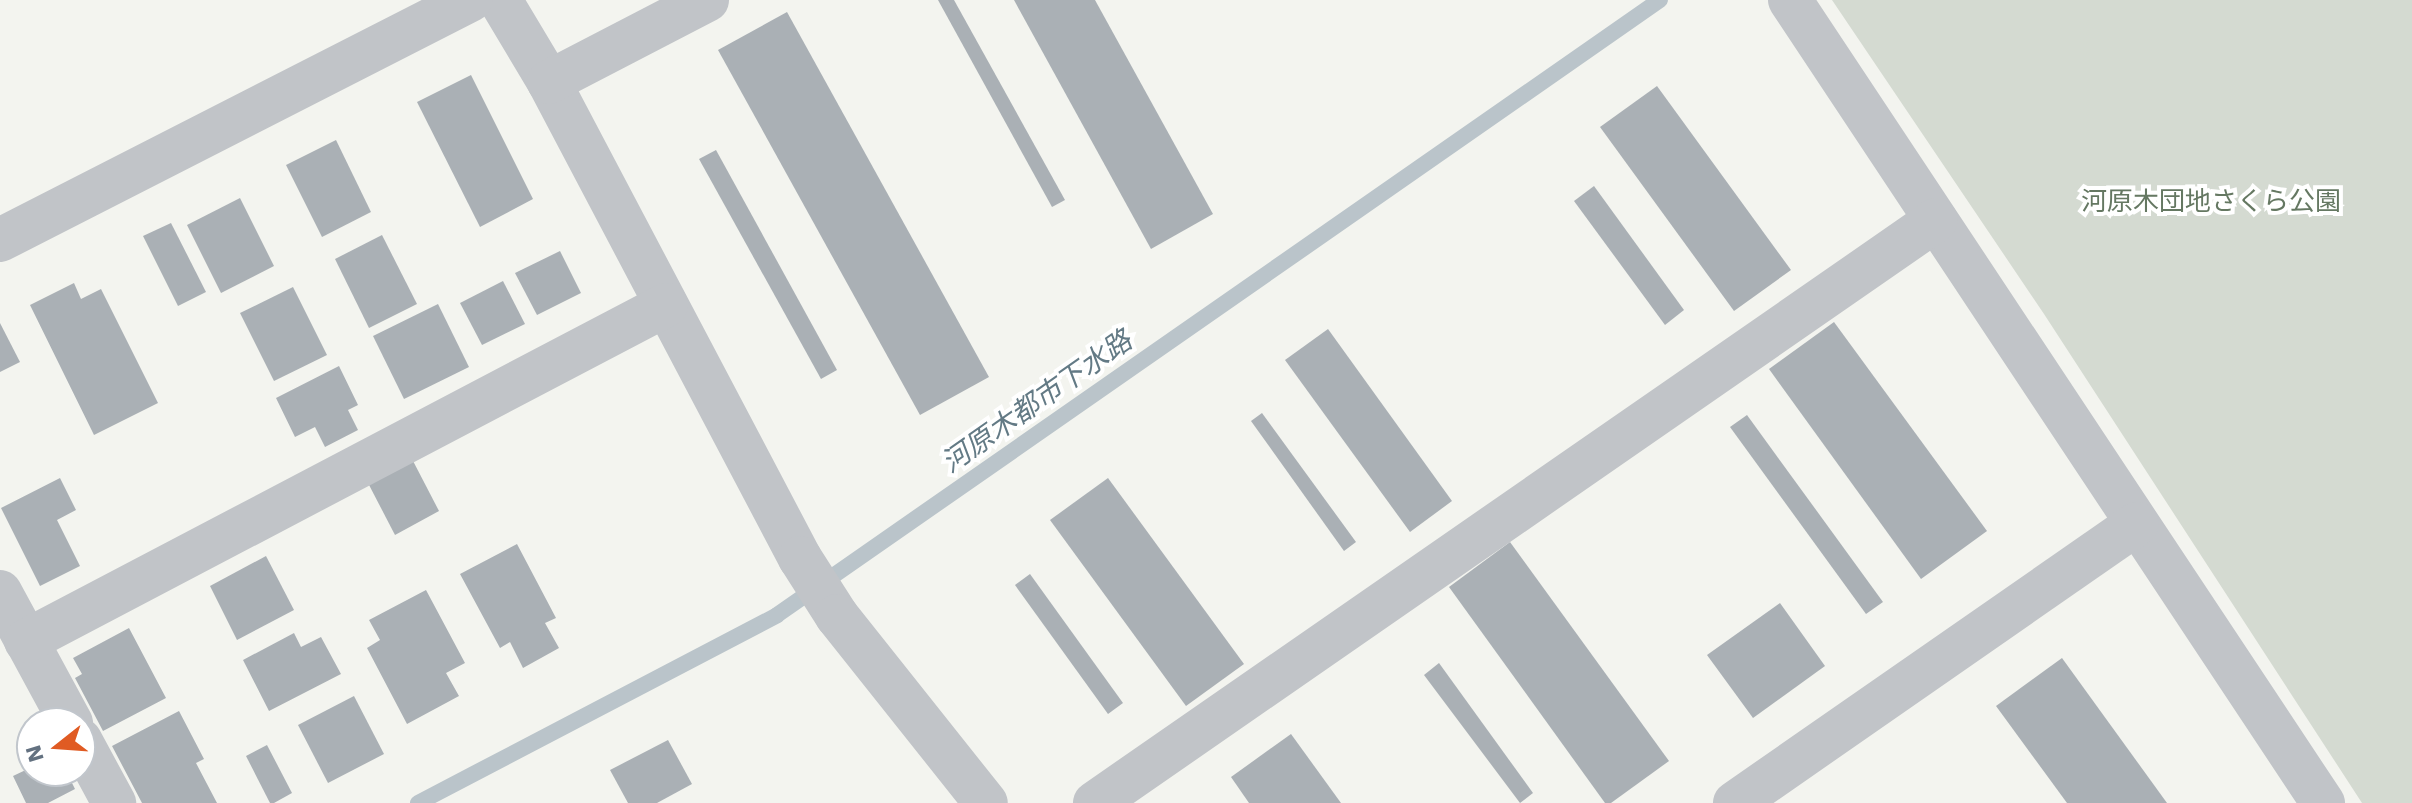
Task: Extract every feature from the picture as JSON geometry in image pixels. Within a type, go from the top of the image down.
[{"type":"street","points":[[0,240],[470,0]]},
{"type":"street","points":[[500,0],[549,82],[800,558],[837,616],[986,803]]},
{"type":"street","points":[[549,82],[707,0]]},
{"type":"street","points":[[1790,0],[2322,803]]},
{"type":"street","points":[[1095,803],[1936,220]]},
{"type":"street","points":[[26,641],[666,305]]},
{"type":"street","points":[[1735,803],[2136,524]]},
{"type":"street","points":[[0,592],[62,707]]},
{"type":"street","points":[[96,770],[114,803]]},
{"type":"green space","name":"河原木団地さくら公園","points":[[1832,0],[2412,0],[2412,803],[2362,803],[2044,314]]},
{"type":"building","points":[[938,0],[954,0],[1065,200],[1052,207]]},
{"type":"building","points":[[1014,0],[1095,0],[1213,214],[1151,249]]},
{"type":"building","points":[[787,12],[989,377],[920,415],[718,50]]},
{"type":"building","points":[[471,75],[533,199],[480,227],[417,102]]},
{"type":"building","points":[[1657,86],[1791,270],[1734,311],[1600,127]]},
{"type":"building","points":[[336,140],[371,212],[322,237],[286,165]]},
{"type":"building","points":[[716,150],[837,370],[821,379],[699,159]]},
{"type":"building","points":[[1594,186],[1684,310],[1665,325],[1574,201]]},
{"type":"building","points":[[240,198],[274,266],[221,293],[187,225]]},
{"type":"building","points":[[171,223],[206,292],[178,306],[143,236]]},
{"type":"building","points":[[382,235],[417,304],[369,328],[335,259]]},
{"type":"building","points":[[560,251],[581,293],[537,315],[515,273]]},
{"type":"building","points":[[503,281],[525,324],[482,345],[460,303]]},
{"type":"building","points":[[74,283],[81,299],[101,289],[158,403],[94,435],[30,305]]},
{"type":"building","points":[[293,287],[327,355],[274,381],[240,313]]},
{"type":"building","points":[[438,304],[469,367],[404,399],[373,336]]},
{"type":"building","points":[[1834,322],[1987,531],[1921,579],[1769,369]]},
{"type":"building","points":[[0,323],[20,362],[0,372]]},
{"type":"building","points":[[1328,329],[1452,501],[1410,532],[1285,360]]},
{"type":"building","points":[[339,366],[358,405],[348,410],[358,430],[325,447],[315,427],[295,437],[276,398]]},
{"type":"building","points":[[1262,413],[1356,542],[1344,551],[1251,421]]},
{"type":"building","points":[[1747,415],[1883,602],[1866,614],[1730,427]]},
{"type":"building","points":[[412,459],[439,511],[395,535],[368,483]]},
{"type":"building","points":[[60,478],[76,510],[57,520],[80,566],[40,586],[1,508]]},
{"type":"building","points":[[1108,478],[1244,664],[1186,706],[1050,520]]},
{"type":"building","points":[[1510,542],[1669,761],[1611,803],[1605,803],[1449,587]]},
{"type":"building","points":[[517,544],[556,618],[545,623],[559,648],[523,668],[510,642],[500,648],[460,574]]},
{"type":"building","points":[[266,556],[294,610],[237,640],[210,586]]},
{"type":"building","points":[[1030,574],[1123,703],[1108,714],[1015,585]]},
{"type":"building","points":[[426,590],[465,663],[446,673],[459,696],[407,724],[367,648],[380,640],[369,620]]},
{"type":"building","points":[[1780,603],[1825,666],[1753,718],[1707,655]]},
{"type":"building","points":[[129,628],[166,698],[103,731],[96,718],[96,707],[90,707],[75,678],[82,674],[73,658]]},
{"type":"building","points":[[294,633],[301,647],[321,637],[341,674],[269,711],[243,660]]},
{"type":"building","points":[[2062,658],[2167,803],[2067,803],[1996,706]]},
{"type":"building","points":[[1439,663],[1533,793],[1520,803],[1424,675]]},
{"type":"building","points":[[354,696],[384,754],[328,783],[298,725]]},
{"type":"building","points":[[179,711],[204,759],[196,763],[217,803],[142,803],[112,746]]},
{"type":"building","points":[[1291,734],[1341,803],[1249,803],[1231,777]]},
{"type":"building","points":[[668,740],[692,784],[657,803],[628,803],[610,770]]},
{"type":"building","points":[[267,745],[292,793],[274,803],[270,803],[246,756]]},
{"type":"building","points":[[18,787],[75,789],[48,803],[26,803]]},
{"type":"waterway","name":"河原木都市下水路","points":[[418,803],[777,615],[1660,0]]}]
